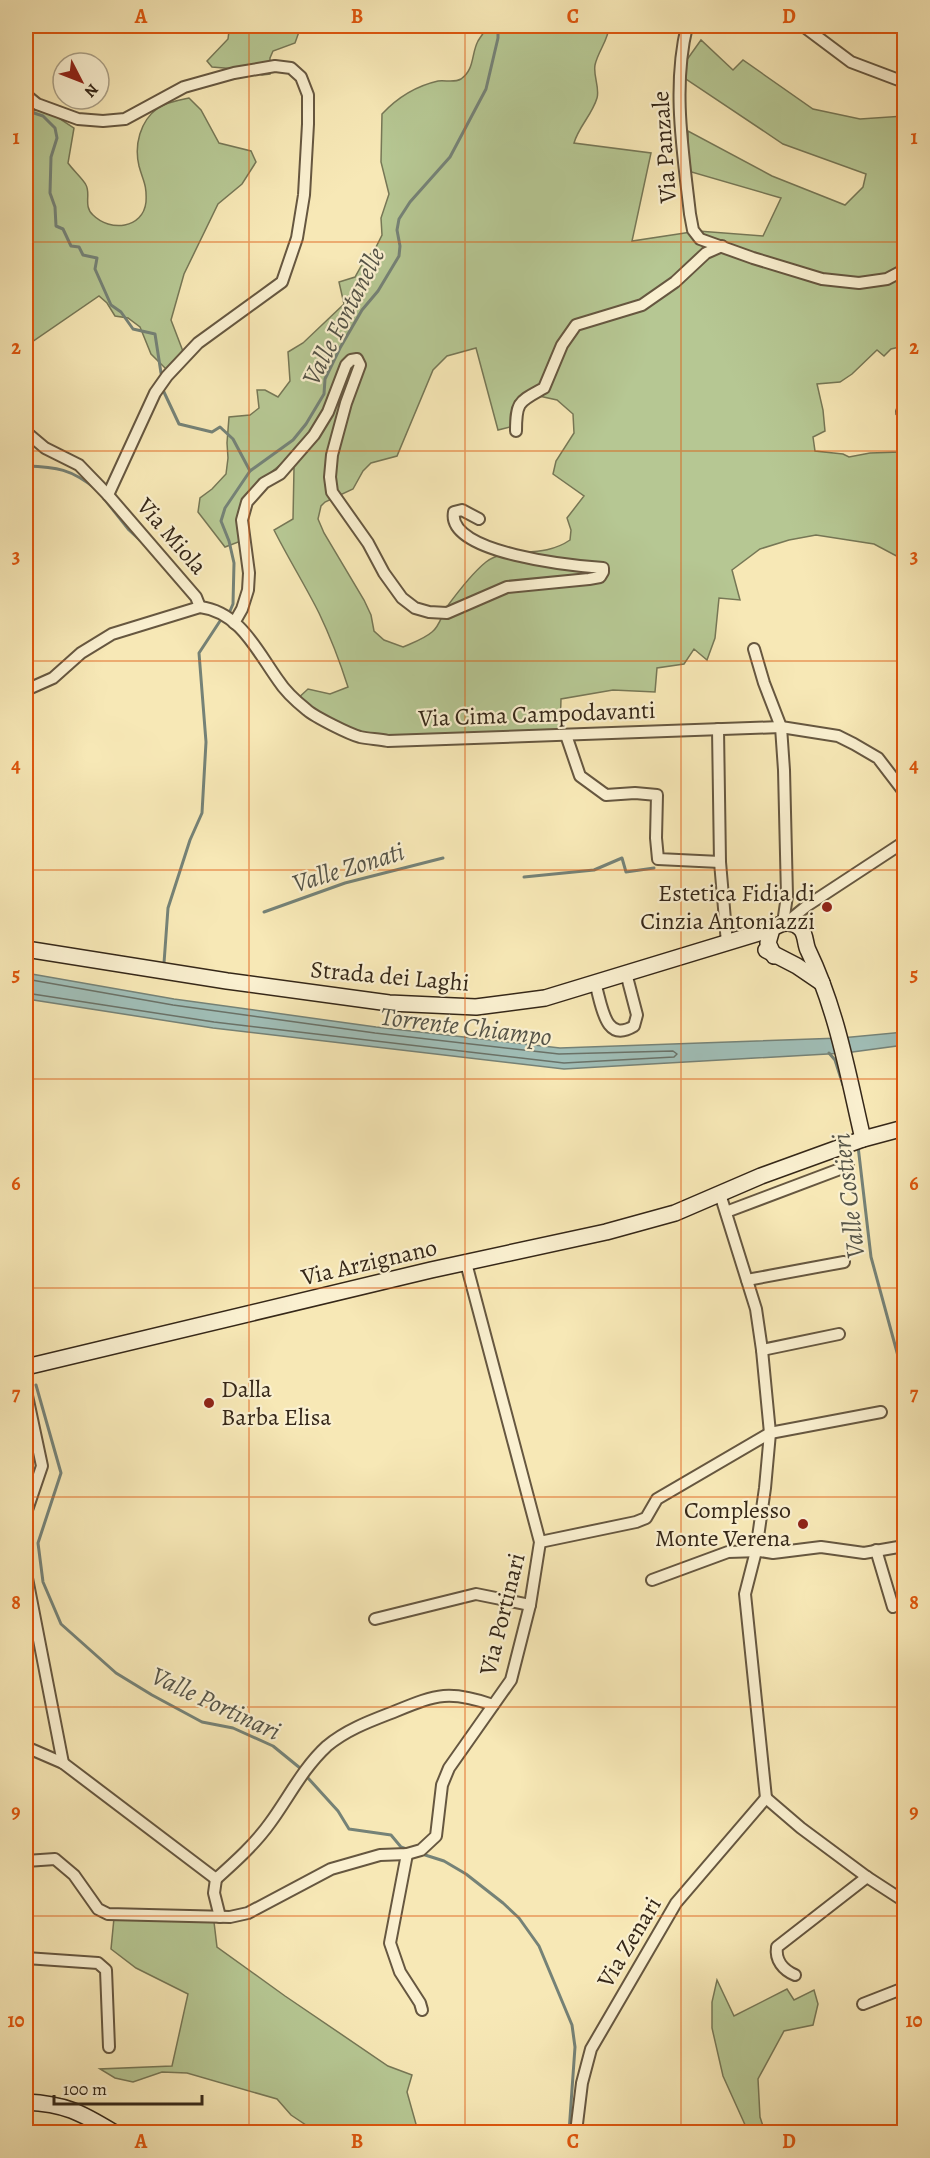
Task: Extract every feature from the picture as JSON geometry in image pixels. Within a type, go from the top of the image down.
[{"type":"street","name":"Via Panzale","points":[[687,26],[681,52],[679,99],[690,214],[693,230],[700,239],[722,246]]},
{"type":"street","points":[[803,26],[851,62],[904,82]]},
{"type":"street","points":[[26,96],[37,104],[78,119],[103,121],[125,119],[184,87],[234,73],[275,66],[291,68],[301,77],[308,95],[304,195],[297,238],[282,282],[198,343],[167,376],[154,393],[108,495]]},
{"type":"street","points":[[516,431],[516,411],[522,400],[544,388],[562,345],[576,325],[642,305],[675,282],[706,253],[722,246],[822,279],[860,282],[887,279],[904,270]]},
{"type":"street","points":[[234,623],[242,609],[248,590],[249,573],[242,520],[247,502],[264,483],[280,474],[314,435],[328,412],[346,365],[351,360],[357,359],[360,365],[346,403],[332,455],[330,477],[332,492],[368,543],[384,573],[402,598],[415,608],[447,613],[507,587],[589,579],[600,577],[603,572],[603,568],[531,559],[491,549],[468,535],[458,526],[453,517],[454,512],[462,510],[479,519]]},
{"type":"street","name":"Via Miola","points":[[26,432],[45,448],[79,465],[108,495],[196,597],[200,607]]},
{"type":"street","points":[[26,690],[53,678],[81,653],[112,634],[200,607]]},
{"type":"street","name":"Via Cima Campodavanti","points":[[200,607],[213,609],[234,623],[253,642],[279,682],[308,712],[360,737],[388,741],[781,727],[838,736],[854,744],[878,758],[904,792]]},
{"type":"street","points":[[754,649],[764,684],[781,727],[787,896],[780,925]]},
{"type":"street","points":[[717,729],[720,862],[726,943]]},
{"type":"street","points":[[566,735],[580,776],[606,795],[636,793],[657,795],[658,859],[720,862]]},
{"type":"street","points":[[778,958],[768,943],[768,935],[801,910],[904,842]]},
{"type":"street","points":[[787,896],[794,907],[801,910]]},
{"type":"street","points":[[778,958],[792,959],[797,957],[804,948],[805,915],[818,900]]},
{"type":"street","points":[[780,925],[792,923],[803,936],[818,969],[839,1034],[863,1139]]},
{"type":"street","name":"Strada dei Laghi","points":[[26,949],[227,981],[389,1003],[476,1007],[545,998],[780,925]]},
{"type":"street","points":[[744,938],[753,941],[778,958],[797,966],[822,983]]},
{"type":"street","points":[[595,983],[609,1026],[615,1031],[624,1032],[634,1026],[637,1015],[626,973]]},
{"type":"street","name":"Via Arzignano","points":[[26,1367],[606,1232],[675,1213],[761,1176],[863,1139],[904,1128]]},
{"type":"street","points":[[726,1212],[848,1166]]},
{"type":"street","points":[[720,1194],[756,1309],[770,1433],[756,1551],[745,1594],[766,1798],[801,1828],[904,1902]]},
{"type":"street","points":[[747,1280],[844,1262]]},
{"type":"street","name":"Via Portinari","points":[[26,1861],[55,1859],[74,1875],[98,1909],[108,1914],[220,1917],[248,1913],[331,1869],[380,1855],[406,1854],[421,1850],[431,1843],[436,1836],[442,1785],[449,1768],[511,1680],[530,1605],[540,1542],[466,1263]]},
{"type":"street","points":[[762,1350],[838,1334]]},
{"type":"street","points":[[26,1391],[42,1466],[26,1513]]},
{"type":"street","points":[[540,1542],[646,1518],[657,1499],[770,1433],[880,1412]]},
{"type":"street","points":[[652,1580],[728,1552],[774,1553],[821,1547],[857,1553],[904,1546]]},
{"type":"street","points":[[876,1550],[893,1607]]},
{"type":"street","points":[[26,1573],[63,1763]]},
{"type":"street","points":[[375,1619],[477,1594],[530,1605]]},
{"type":"street","points":[[220,1917],[214,1893],[216,1879],[257,1840],[308,1766],[328,1745],[351,1730],[430,1698],[460,1695],[493,1705]]},
{"type":"street","points":[[26,1747],[63,1763],[216,1879]]},
{"type":"street","name":"Via Zenari","points":[[576,2133],[582,2083],[596,2039],[676,1903],[766,1798]]},
{"type":"street","points":[[406,1854],[390,1943],[400,1971],[422,2010]]},
{"type":"street","points":[[795,1975],[786,1971],[777,1960],[777,1947],[867,1877]]},
{"type":"street","points":[[26,1958],[98,1963],[106,1970],[109,2047]]},
{"type":"street","points":[[863,2004],[904,1988]]},
{"type":"street","points":[[26,2102],[60,2105],[86,2116],[113,2133]]},
{"type":"green space","points":[[218,26],[310,26],[300,29],[295,43],[273,51],[270,58],[270,74],[262,75],[248,70],[212,67],[207,61],[228,39],[229,31]]},
{"type":"green space","points":[[488,26],[609,26],[595,65],[597,98],[574,143],[651,153],[632,241],[698,231],[763,236],[781,198],[688,171],[688,131],[772,176],[845,205],[863,187],[866,174],[783,144],[686,79],[686,61],[701,40],[733,70],[743,60],[813,109],[860,119],[904,116],[904,346],[891,349],[884,356],[877,350],[840,382],[817,384],[825,431],[813,437],[815,451],[843,454],[849,457],[870,453],[900,452],[904,447],[904,560],[874,544],[816,535],[760,549],[732,570],[740,600],[719,598],[715,638],[707,660],[694,649],[684,664],[657,668],[655,692],[613,690],[561,699],[560,731],[385,739],[360,735],[296,700],[308,689],[330,694],[348,687],[319,613],[274,530],[293,519],[294,468],[285,461],[258,483],[241,541],[225,547],[198,512],[200,498],[226,474],[229,417],[250,415],[259,408],[257,390],[265,390],[278,397],[290,381],[288,352],[303,343],[344,304],[339,282],[355,277],[382,235],[381,218],[389,194],[381,162],[382,114],[415,89],[438,81],[461,79],[469,71],[478,41]],"holes":[[[476,348],[498,430],[514,426],[515,401],[530,394],[557,400],[573,414],[574,433],[556,461],[553,474],[584,496],[567,518],[571,530],[570,540],[548,549],[495,557],[480,567],[464,584],[446,608],[437,627],[429,634],[403,647],[384,640],[374,631],[371,615],[364,600],[324,533],[318,519],[321,506],[353,489],[363,471],[371,463],[397,456],[433,370],[447,356]]]},
{"type":"green space","points":[[26,94],[34,110],[48,111],[74,128],[68,163],[86,185],[88,208],[93,215],[108,224],[125,225],[139,218],[144,211],[146,191],[139,166],[138,142],[147,120],[158,108],[189,98],[201,110],[219,143],[251,151],[256,162],[242,184],[218,204],[184,274],[171,320],[184,354],[172,372],[151,354],[140,327],[128,318],[115,316],[107,303],[99,296],[26,346]]},
{"type":"green space","points":[[114,1918],[214,1922],[217,1947],[388,2066],[412,2075],[407,2092],[416,2124],[410,2132],[363,2132],[335,2125],[306,2125],[291,2115],[277,2099],[187,2073],[162,2072],[133,2082],[115,2078],[100,2069],[172,2066],[188,1994],[136,1968],[111,1949]]},
{"type":"green space","points":[[717,1980],[734,2016],[787,1989],[794,2000],[814,1990],[818,2004],[813,2025],[784,2031],[758,2079],[760,2117],[765,2132],[756,2132],[746,2127],[723,2076],[712,2028],[712,2002]]},
{"type":"water","points":[[26,973],[174,999],[376,1027],[560,1048],[841,1038],[904,1032],[904,1045],[845,1053],[564,1069],[213,1028],[27,999]]},
{"type":"waterway","name":"Valle Fontanelle","points":[[230,611],[233,604],[234,563],[221,521],[225,508],[250,471],[293,440],[306,424],[324,394],[325,379],[340,348],[362,310],[378,291],[399,256],[397,230],[399,219],[410,202],[450,157],[486,89],[498,38],[498,26]]},
{"type":"waterway","points":[[27,105],[55,128],[57,138],[51,157],[50,193],[55,207],[56,226],[63,229],[71,246],[79,247],[83,255],[97,258],[95,269],[111,305],[121,312],[133,329],[155,334],[161,373]]},
{"type":"waterway","points":[[163,390],[179,424],[212,432],[220,427],[233,439],[250,471]]},
{"type":"waterway","points":[[26,466],[63,470],[79,477],[96,489]]},
{"type":"waterway","points":[[102,496],[129,530],[143,543]]},
{"type":"waterway","name":"Valle Fontanelle","points":[[164,963],[168,908],[190,840],[202,813],[206,742],[199,653],[222,618]]},
{"type":"waterway","name":"Valle Zonati","points":[[264,912],[345,883],[443,858]]},
{"type":"waterway","name":"Valle Zonati","points":[[524,877],[594,870],[622,858],[626,872],[654,868]]},
{"type":"waterway","name":"Valle Costieri","points":[[829,1053],[835,1060],[843,1085]]},
{"type":"waterway","name":"Valle Costieri","points":[[858,1146],[871,1257],[904,1378]]},
{"type":"waterway","name":"Valle Portinari","points":[[36,1385],[61,1473],[38,1543],[43,1582],[61,1624],[116,1673],[152,1695],[202,1722],[233,1728],[273,1746],[300,1768]]},
{"type":"waterway","name":"Valle Portinari","points":[[308,1778],[338,1811],[349,1829],[391,1835],[401,1847],[409,1850]]},
{"type":"waterway","name":"Valle Portinari","points":[[422,1854],[444,1861],[466,1874],[503,1903],[519,1918],[539,1946],[572,2025],[575,2047],[569,2132]]},
{"type":"place","name":"Estetica Fidia di Cinzia Antoniazzi","points":[[827,907]]},
{"type":"place","name":"Dalla Barba Elisa","points":[[209,1403]]},
{"type":"place","name":"Complesso Monte Verena","points":[[803,1524]]},
{"type":"water label","name":"Torrente Chiampo","points":[[466,1026]]}]
